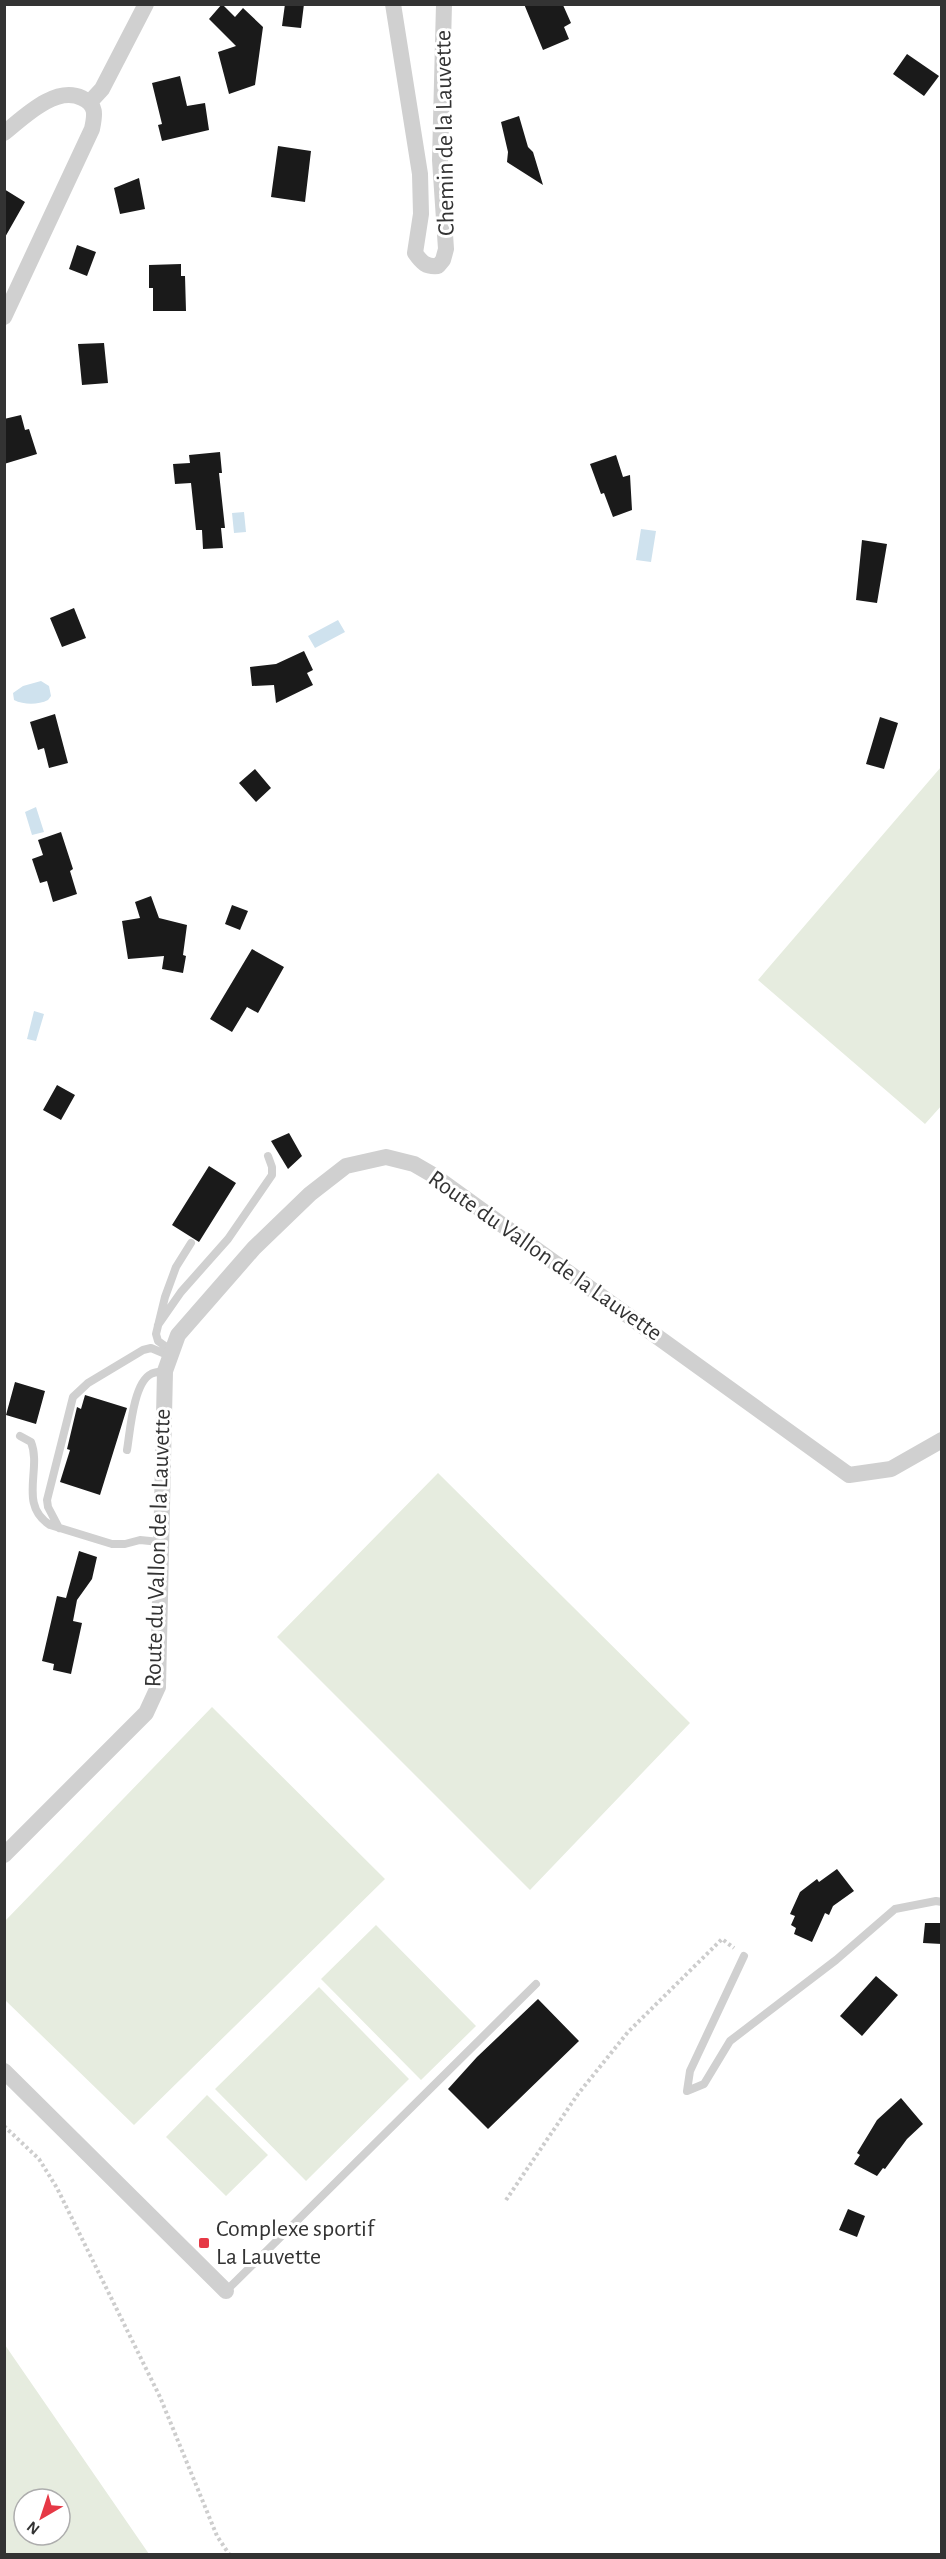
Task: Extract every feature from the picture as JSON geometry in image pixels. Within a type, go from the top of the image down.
[{"type":"street","points":[[90,102],[102,89],[146,4]]},
{"type":"street","name":"Chemin de la Lauvette","points":[[393,4],[420,174],[421,213],[415,253],[421,262],[429,267],[438,266],[443,260],[446,249],[440,160],[444,4]]},
{"type":"street","points":[[4,133],[40,105],[56,98],[76,95],[90,102],[95,115],[92,129],[4,317]]},
{"type":"street","name":"Route du Vallon de la Lauvette","points":[[4,1855],[146,1713],[158,1687],[160,1542],[169,1359],[178,1335],[254,1248],[310,1194],[346,1166],[366,1160],[386,1158],[414,1164],[433,1175],[849,1475],[891,1469],[942,1440]]},
{"type":"street","points":[[4,2071],[226,2291]]},
{"type":"lane","points":[[158,1325],[182,1292],[228,1239],[272,1175],[268,1156]]},
{"type":"lane","points":[[169,1359],[156,1334],[165,1297],[177,1267],[191,1243]]},
{"type":"lane","points":[[59,1527],[48,1507],[47,1500],[73,1397],[88,1383],[142,1350],[151,1348],[169,1359]]},
{"type":"lane","points":[[128,1450],[134,1405],[139,1392],[146,1378],[169,1359]]},
{"type":"lane","points":[[20,1436],[31,1442],[34,1449],[31,1490],[36,1510],[43,1520],[112,1544],[125,1544],[140,1540],[160,1542]]},
{"type":"lane","points":[[744,1956],[690,2071],[687,2091],[704,2084],[730,2041],[836,1960],[895,1909],[936,1901],[942,1902]]},
{"type":"lane","points":[[226,2291],[536,1984]]},
{"type":"path","points":[[506,2200],[578,2094],[628,2032],[722,1939],[744,1956]]},
{"type":"path","points":[[4,2126],[39,2159],[57,2188],[160,2397],[217,2536],[229,2554]]},
{"type":"shaded area","points":[[941,767],[942,1105],[925,1124],[758,980]]},
{"type":"shaded area","points":[[438,1473],[690,1723],[530,1890],[277,1637]]},
{"type":"shaded area","points":[[212,1707],[385,1879],[134,2125],[5,2000],[5,1921]]},
{"type":"shaded area","points":[[376,1925],[476,2026],[421,2080],[321,1979]]},
{"type":"shaded area","points":[[319,1987],[409,2079],[306,2181],[215,2089]]},
{"type":"shaded area","points":[[207,2095],[268,2155],[226,2196],[166,2137]]},
{"type":"shaded area","points":[[5,2345],[149,2554],[5,2554]]},
{"type":"water","points":[[244,512],[246,532],[234,533],[232,513]]},
{"type":"water","points":[[641,529],[656,531],[651,562],[636,560]]},
{"type":"water","points":[[338,620],[345,632],[315,648],[308,636]]},
{"type":"water","points":[[41,681],[49,686],[51,696],[48,700],[31,704],[14,700],[13,693],[23,686]]},
{"type":"water","points":[[36,807],[44,832],[32,835],[25,812]]},
{"type":"water","points":[[34,1011],[44,1014],[36,1041],[27,1039]]},
{"type":"building","points":[[222,4],[235,17],[243,8],[263,27],[255,85],[229,94],[218,52],[236,46],[209,19]]},
{"type":"building","points":[[285,4],[304,4],[301,28],[282,26]]},
{"type":"building","points":[[524,4],[563,5],[571,23],[564,27],[569,39],[543,50]]},
{"type":"building","points":[[907,54],[939,76],[924,96],[893,74]]},
{"type":"building","points":[[180,76],[187,106],[205,103],[209,130],[162,141],[158,125],[162,124],[152,83]]},
{"type":"building","points":[[519,116],[543,185],[507,162],[508,152],[501,122]]},
{"type":"building","points":[[278,146],[311,151],[305,202],[271,197]]},
{"type":"building","points":[[139,178],[145,209],[120,214],[114,188]]},
{"type":"building","points":[[4,189],[25,202],[4,239]]},
{"type":"building","points":[[77,245],[96,252],[87,276],[69,269]]},
{"type":"building","points":[[181,264],[181,276],[185,276],[186,311],[153,311],[153,288],[149,288],[149,265]]},
{"type":"building","points":[[104,343],[108,383],[82,385],[78,344]]},
{"type":"building","points":[[21,415],[25,430],[29,429],[37,454],[4,464],[4,419]]},
{"type":"building","points":[[220,452],[222,473],[219,473],[225,528],[221,528],[223,548],[203,549],[202,530],[196,530],[191,483],[175,484],[173,464],[190,463],[189,455]]},
{"type":"building","points":[[616,455],[623,477],[630,475],[632,510],[613,517],[604,493],[601,494],[590,464]]},
{"type":"building","points":[[862,540],[887,544],[877,603],[856,600]]},
{"type":"building","points":[[74,608],[86,638],[62,647],[50,618]]},
{"type":"building","points":[[304,651],[313,670],[307,673],[313,685],[276,703],[274,685],[252,686],[250,667],[276,664]]},
{"type":"building","points":[[55,714],[68,763],[49,768],[44,748],[38,750],[30,722]]},
{"type":"building","points":[[880,717],[898,723],[884,769],[866,764]]},
{"type":"building","points":[[255,769],[271,788],[256,802],[239,783]]},
{"type":"building","points":[[61,832],[73,869],[70,871],[77,894],[53,902],[47,881],[40,883],[32,859],[43,855],[38,840]]},
{"type":"building","points":[[151,896],[159,918],[187,925],[183,973],[162,969],[164,956],[128,959],[122,921],[140,918],[135,902]]},
{"type":"building","points":[[232,905],[248,911],[240,930],[225,924]]},
{"type":"building","points":[[252,949],[284,967],[258,1013],[247,1007],[232,1032],[210,1019]]},
{"type":"building","points":[[57,1085],[75,1095],[61,1120],[43,1110]]},
{"type":"building","points":[[289,1133],[302,1156],[288,1169],[271,1141]]},
{"type":"building","points":[[209,1166],[236,1183],[199,1242],[172,1225]]},
{"type":"building","points":[[15,1382],[45,1391],[36,1424],[6,1415]]},
{"type":"building","points":[[85,1395],[127,1408],[100,1495],[60,1482],[70,1450],[67,1449],[77,1407],[81,1409]]},
{"type":"building","points":[[79,1551],[97,1557],[92,1579],[77,1600],[73,1621],[82,1623],[71,1674],[53,1670],[54,1664],[42,1661],[57,1596],[66,1598]]},
{"type":"building","points":[[837,1869],[854,1891],[833,1906],[829,1915],[825,1913],[812,1942],[794,1934],[796,1928],[791,1925],[795,1916],[790,1914],[800,1892],[817,1879],[819,1882]]},
{"type":"building","points":[[925,1923],[942,1923],[942,1944],[923,1943]]},
{"type":"building","points":[[876,1976],[898,1995],[862,2036],[840,2016]]},
{"type":"building","points":[[538,1999],[579,2041],[488,2129],[448,2089],[477,2057]]},
{"type":"building","points":[[901,2098],[923,2124],[907,2139],[885,2169],[883,2168],[877,2176],[854,2164],[860,2155],[857,2153],[877,2120]]},
{"type":"building","points":[[848,2209],[865,2216],[857,2237],[839,2230]]},
{"type":"place","name":"Complexe sportif La Lauvette","points":[[204,2243]]}]
